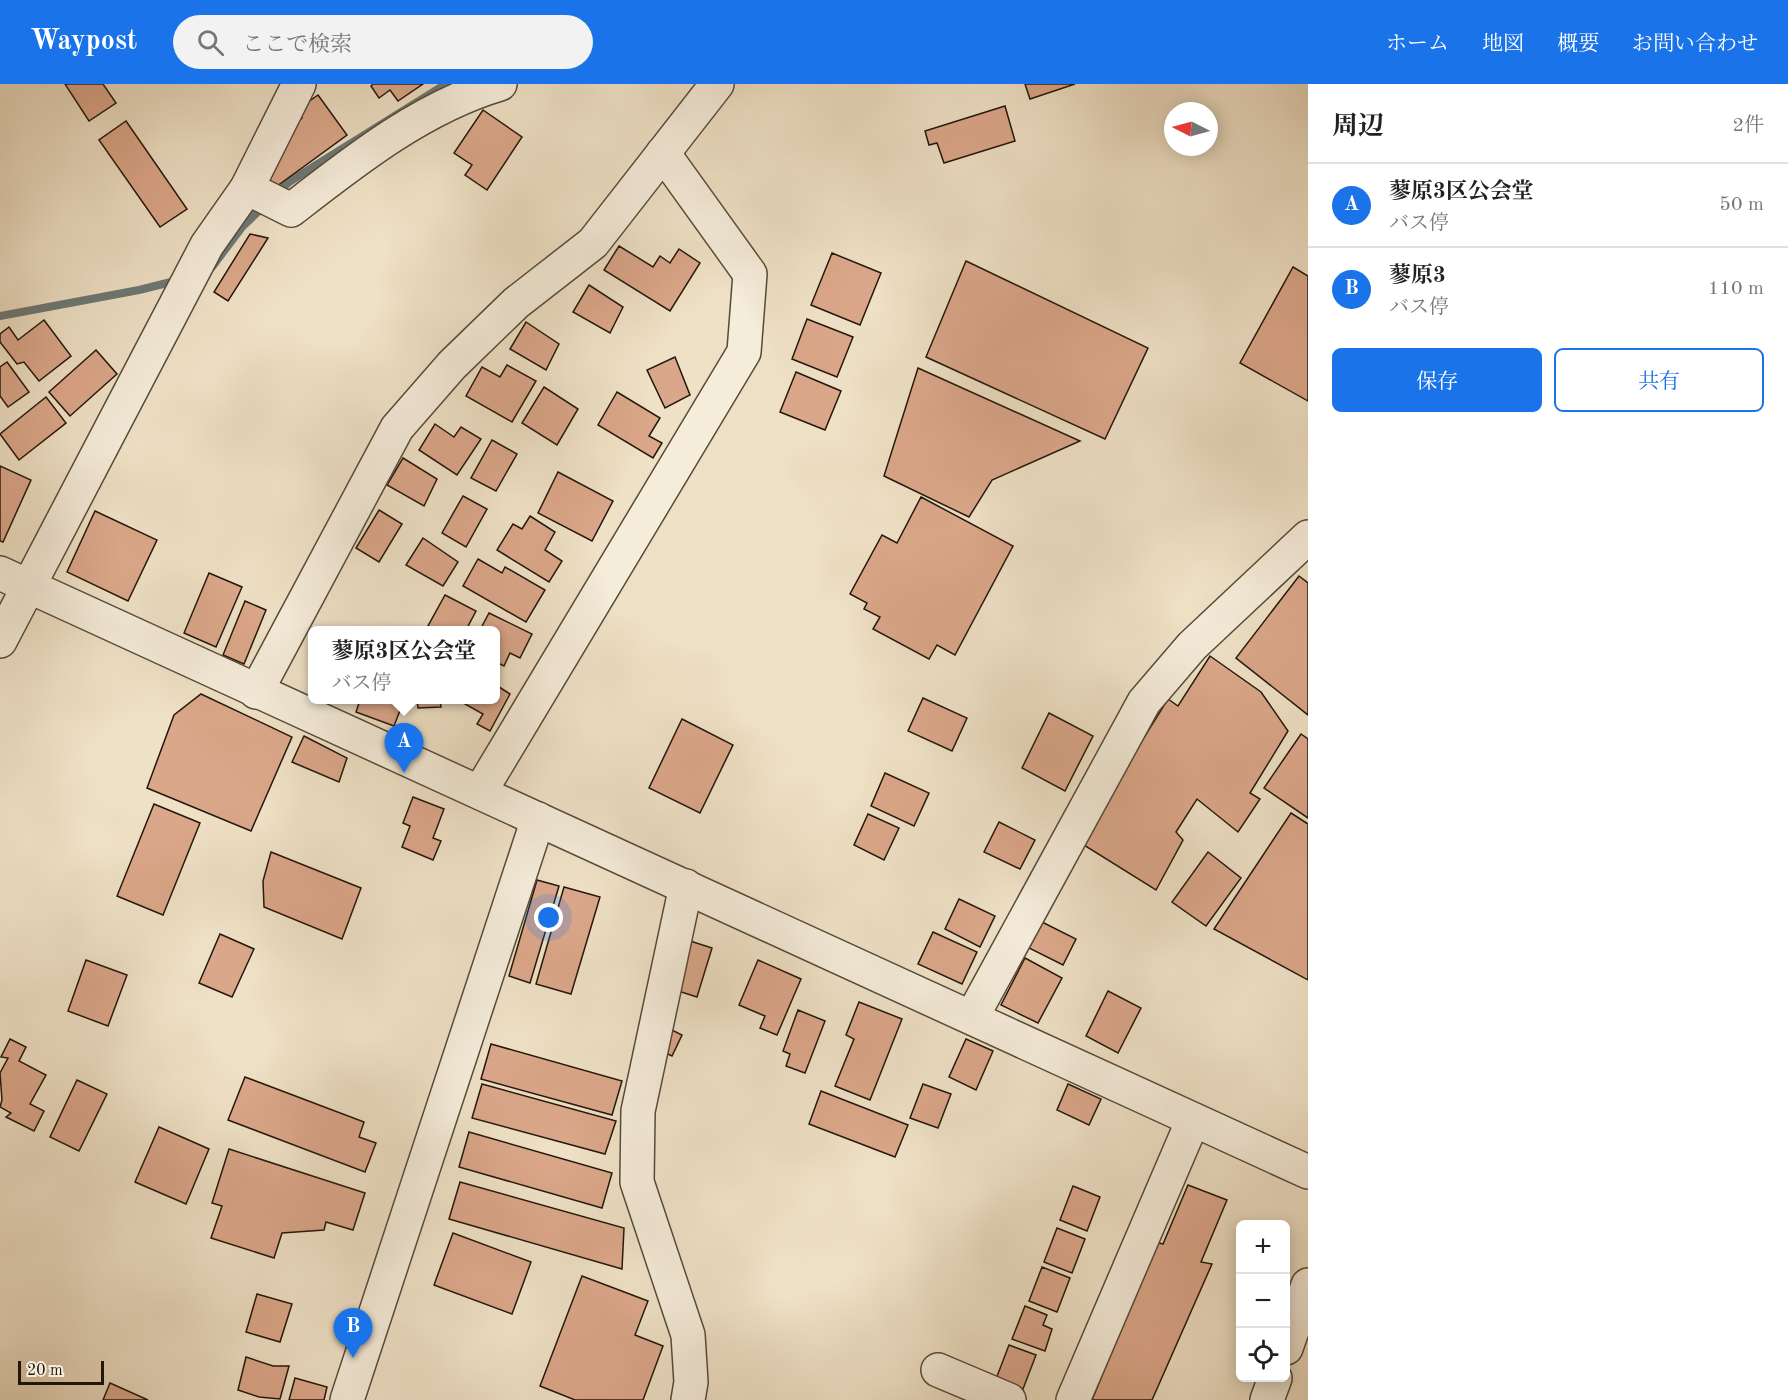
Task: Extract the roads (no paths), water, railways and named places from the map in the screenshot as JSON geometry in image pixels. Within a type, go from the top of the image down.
[{"type":"street","points":[[0,641],[207,245],[247,188],[299,84]]},
{"type":"street","points":[[247,188],[291,210],[363,154],[467,94],[500,84]]},
{"type":"street","points":[[256,692],[396,428],[452,365],[516,303],[593,243],[717,84]]},
{"type":"street","points":[[480,792],[744,352],[750,274],[663,153]]},
{"type":"street","points":[[972,1017],[1144,702],[1192,646],[1308,537]]},
{"type":"street","points":[[0,573],[1308,1172]]},
{"type":"street","points":[[347,1400],[538,819]]},
{"type":"street","points":[[686,886],[638,1111],[637,1182],[688,1335],[691,1382],[688,1400]]},
{"type":"street","points":[[1073,1400],[1193,1120]]},
{"type":"street","points":[[1290,1337],[1308,1285]]},
{"type":"street","points":[[938,1370],[1009,1400]]},
{"type":"street","points":[[1267,1400],[1273,1382]]},
{"type":"waterway","points":[[275,195],[289,182],[446,84]]},
{"type":"waterway","points":[[212,267],[242,227],[264,206]]},
{"type":"waterway","points":[[0,316],[139,290],[179,280]]},
{"type":"place","name":"蓼原3区公会堂","points":[[404,773]]},
{"type":"place","name":"蓼原3","points":[[353,1358]]}]
